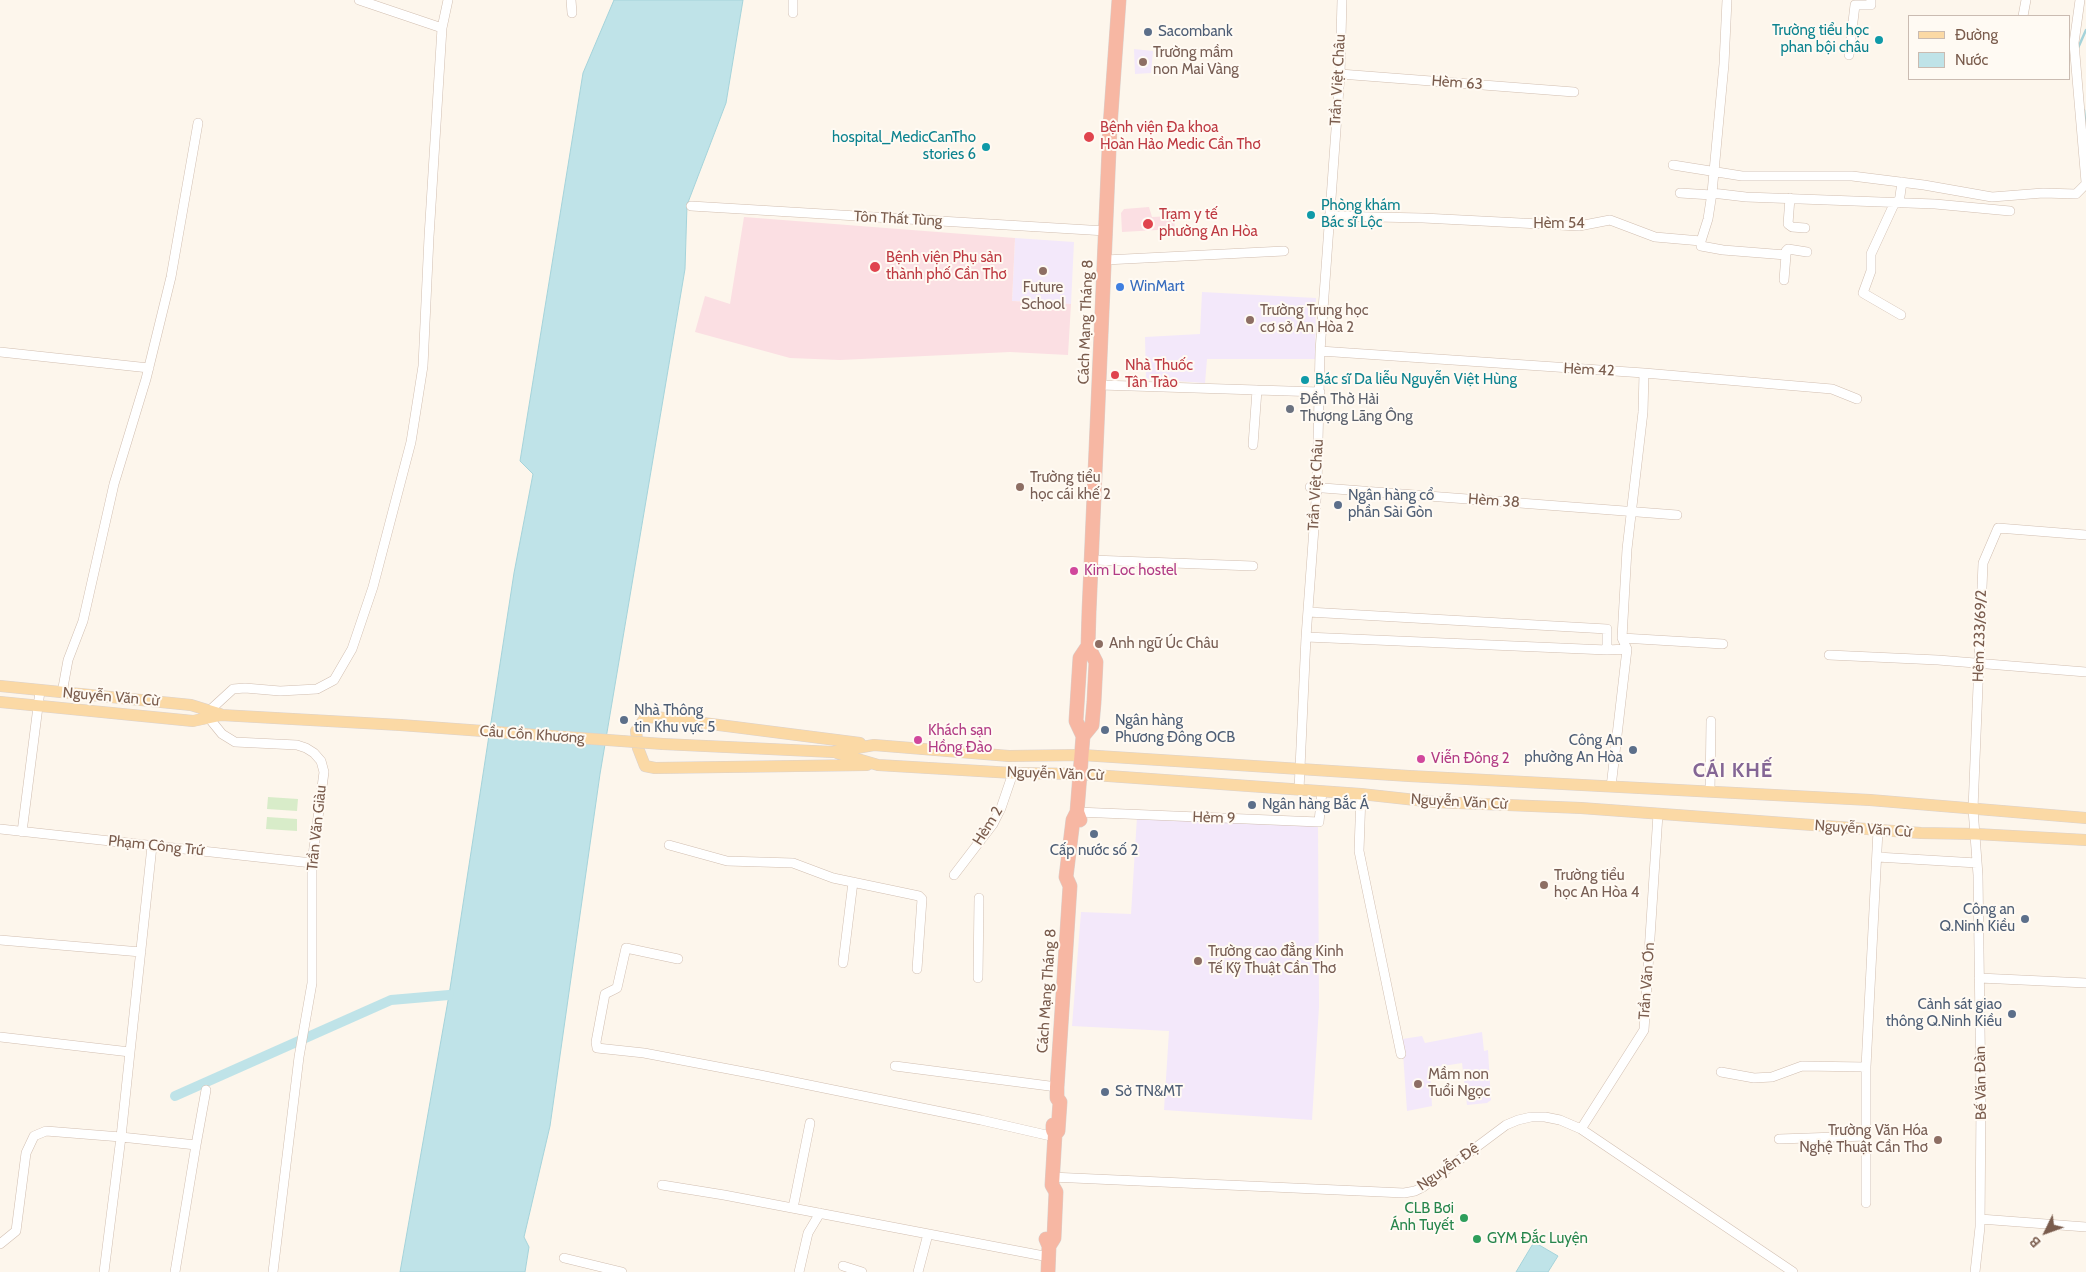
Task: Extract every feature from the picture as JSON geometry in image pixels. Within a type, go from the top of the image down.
[{"type":"highway","name":"Cách Mạng Tháng 8","points":[[1048,1272],[1049,1251],[1054,1238],[1056,1192],[1052,1181],[1055,1136],[1058,1131],[1060,1102],[1057,1092],[1070,886],[1075,879],[1080,821],[1078,812],[1083,736],[1092,725],[1094,702],[1096,662],[1088,646],[1118,0]]},
{"type":"main road","name":"Nguyễn Văn Cừ","points":[[0,686],[191,705],[209,714],[400,725]]},
{"type":"main road","name":"Nguyễn Văn Cừ","points":[[0,702],[193,721],[209,714]]},
{"type":"main road","points":[[874,745],[656,717],[644,718],[636,730],[638,748],[645,766],[655,768],[878,765]]},
{"type":"main road","name":"Cầu Cồn Khương","points":[[400,725],[663,744]]},
{"type":"main road","name":"Nguyễn Văn Cừ","points":[[663,744],[833,752],[874,745],[1009,756],[1082,755],[1610,787],[1870,800],[2086,818]]},
{"type":"main road","name":"Nguyễn Văn Cừ","points":[[833,752],[878,765],[1013,773],[1080,774],[1361,794],[1434,802],[1581,808],[1928,834],[1976,834],[2086,840]]},
{"type":"street","points":[[359,0],[442,28]]},
{"type":"street","points":[[209,714],[233,689],[245,688],[280,691],[318,689],[334,680],[352,649],[373,587],[411,442],[423,366],[442,28],[448,0]]},
{"type":"street","points":[[571,0],[572,13]]},
{"type":"street","points":[[793,0],[793,13]]},
{"type":"street","name":"Trần Việt Châu","points":[[1299,790],[1320,392],[1320,350],[1328,216],[1340,74],[1342,0]]},
{"type":"street","points":[[1702,241],[1712,194],[1724,64],[1727,0]]},
{"type":"street","points":[[1848,56],[1855,5],[1871,5],[1871,0]]},
{"type":"street","points":[[2023,15],[2026,0]]},
{"type":"street","points":[[1673,165],[1742,176],[1852,176],[1992,196],[2043,193],[2076,194],[2086,183],[2074,43],[2080,0]]},
{"type":"street","name":"Hèm 63","points":[[1340,74],[1574,92]]},
{"type":"street","points":[[62,693],[68,660],[83,621],[114,484],[149,368],[171,277],[198,123]]},
{"type":"street","points":[[1900,314],[1863,293],[1871,272],[1871,254],[1897,202],[1902,182]]},
{"type":"street","points":[[1680,193],[1897,202],[2010,211]]},
{"type":"street","points":[[1790,198],[1788,224],[1792,227],[1805,228]]},
{"type":"street","name":"Tôn Thất Tùng","points":[[691,206],[1106,231]]},
{"type":"street","name":"Hèm 54","points":[[1328,216],[1423,218],[1579,226],[1610,220],[1655,237],[1702,241],[1702,246],[1723,250],[1786,255]]},
{"type":"street","points":[[1784,280],[1786,251],[1788,249],[1807,252]]},
{"type":"street","points":[[1105,260],[1284,252]]},
{"type":"street","name":"Hèm 42","points":[[1320,350],[1644,373],[1832,389],[1857,399]]},
{"type":"street","points":[[0,352],[149,368]]},
{"type":"street","points":[[1610,787],[1627,649],[1622,638],[1627,549],[1642,412],[1644,373]]},
{"type":"street","points":[[1100,385],[1320,392]]},
{"type":"street","points":[[1253,445],[1257,390]]},
{"type":"street","name":"Hèm 38","points":[[1314,487],[1677,515]]},
{"type":"street","name":"Hẻm 233/69/2","points":[[1976,834],[1973,809],[1983,563],[1998,528],[2086,535]]},
{"type":"street","points":[[1092,560],[1252,566]]},
{"type":"street","points":[[1308,612],[1607,629],[1607,650]]},
{"type":"street","points":[[1306,637],[1607,650],[1627,649]]},
{"type":"street","points":[[1622,638],[1723,644]]},
{"type":"street","points":[[1829,655],[1938,660],[2086,672]]},
{"type":"street","points":[[22,832],[40,691]]},
{"type":"street","name":"Trần Văn Giàu","points":[[209,714],[228,739],[235,742],[297,745],[314,753],[321,761],[324,772],[312,863],[312,983],[299,1057],[273,1272]]},
{"type":"street","points":[[1710,792],[1711,721]]},
{"type":"street","name":"Hẻm 2","points":[[954,875],[993,824],[1001,808],[1013,773]]},
{"type":"street","name":"Hẻm 9","points":[[1078,812],[1319,822],[1322,791]]},
{"type":"street","points":[[1361,794],[1359,851],[1401,1054]]},
{"type":"street","name":"Trần Văn Ơn","points":[[1581,1129],[1644,1030],[1658,814]]},
{"type":"street","name":"Phạm Công Trứ","points":[[0,829],[312,863]]},
{"type":"street","points":[[1866,1203],[1866,1067],[1878,830]]},
{"type":"street","name":"Bế Văn Đàn","points":[[1975,1272],[1980,1219],[1981,1100],[1976,834]]},
{"type":"street","points":[[669,845],[727,861],[793,863],[825,875],[914,894],[922,899],[917,969]]},
{"type":"street","points":[[104,1272],[121,1137],[152,846]]},
{"type":"street","points":[[1877,857],[1977,863]]},
{"type":"street","points":[[843,963],[853,882]]},
{"type":"street","points":[[978,978],[979,898]]},
{"type":"street","points":[[0,940],[141,952]]},
{"type":"street","points":[[678,958],[626,948],[617,988],[605,994],[596,1042],[597,1048],[644,1053],[760,1075],[1055,1136]]},
{"type":"street","points":[[1979,978],[2086,983]]},
{"type":"street","points":[[0,1037],[130,1052]]},
{"type":"street","points":[[896,1066],[1057,1092]]},
{"type":"street","points":[[1721,1072],[1754,1078],[1772,1078],[1802,1066],[1866,1067]]},
{"type":"street","points":[[175,1272],[206,1090]]},
{"type":"street","name":"Nguyễn Đệ","points":[[1052,1181],[1404,1193],[1423,1187],[1506,1125],[1531,1117],[1545,1118],[1560,1120],[1581,1129],[1793,1272]]},
{"type":"street","points":[[793,1208],[810,1123]]},
{"type":"street","points":[[0,1244],[12,1236],[17,1226],[26,1153],[34,1136],[46,1131],[196,1145]]},
{"type":"street","points":[[1780,1138],[1866,1136]]},
{"type":"street","points":[[662,1186],[793,1208],[928,1234],[1049,1251]]},
{"type":"street","points":[[799,1272],[808,1233],[820,1213]]},
{"type":"street","points":[[1980,1219],[2086,1227]]},
{"type":"street","points":[[918,1272],[928,1234]]},
{"type":"street","points":[[564,1258],[622,1272]]},
{"type":"street","points":[[843,1266],[862,1272]]},
{"type":"shaded area","name":"Trường mầm non Mai Vàng","points":[[1134,49],[1153,51],[1151,73],[1135,74]]},
{"type":"shaded area","name":"Trạm y tế phường An Hòa","points":[[1149,207],[1152,217],[1174,216],[1175,229],[1122,232],[1121,213],[1124,209]]},
{"type":"shaded area","name":"Bệnh viện Phụ sản thành phố Cần Thơ","points":[[744,217],[1015,238],[1012,301],[1071,304],[1068,355],[1010,352],[840,360],[790,358],[695,332],[705,296],[730,304]]},
{"type":"shaded area","name":"Future School","points":[[1015,238],[1074,242],[1071,304],[1012,301]]},
{"type":"shaded area","name":"Trường Trung học cơ sở An Hòa 2","points":[[1202,292],[1316,298],[1315,359],[1207,359],[1205,383],[1146,379],[1145,337],[1200,334]]},
{"type":"shaded area","name":"Trường cao đẳng Kinh Tế Kỹ Thuật Cần Thơ","points":[[1137,817],[1318,824],[1319,1007],[1312,1120],[1164,1110],[1169,1031],[1072,1026],[1081,912],[1131,914]]},
{"type":"shaded area","name":"Mầm non Tuổi Ngọc","points":[[1482,1032],[1484,1051],[1488,1050],[1491,1100],[1487,1103],[1467,1105],[1462,1063],[1430,1068],[1432,1106],[1407,1111],[1402,1039],[1422,1036],[1425,1043]]},
{"type":"green space","points":[[268,797],[298,799],[297,811],[267,809]]},
{"type":"green space","points":[[267,817],[297,819],[297,831],[266,829]]},
{"type":"water","points":[[614,0],[743,0],[726,103],[687,205],[685,269],[600,774],[550,1126],[524,1237],[529,1247],[525,1272],[400,1272],[449,995],[514,573],[533,474],[520,461],[583,73]]},
{"type":"water","points":[[1534,1242],[1558,1256],[1548,1272],[1516,1272]]},
{"type":"waterway","points":[[2078,48],[2086,30]]},
{"type":"waterway","points":[[2084,110],[2086,130]]},
{"type":"waterway","points":[[175,1096],[391,1000],[449,995]]},
{"type":"place","name":"Sacombank","points":[[1148,32]]},
{"type":"place","name":"Trường tiểu học phan bội châu","points":[[1879,40]]},
{"type":"place","name":"Trường mầm non Mai Vàng","points":[[1143,62]]},
{"type":"place","name":"Bệnh viện Đa khoa Hoàn Hảo Medic Cần Thơ","points":[[1089,137]]},
{"type":"place","name":"hospital_MedicCanTho stories 6","points":[[986,147]]},
{"type":"place","name":"Phòng khám Bác sĩ Lộc","points":[[1311,215]]},
{"type":"place","name":"Trạm y tế phường An Hòa","points":[[1148,224]]},
{"type":"place","name":"Bệnh viện Phụ sản thành phố Cần Thơ","points":[[875,267]]},
{"type":"place","name":"Future School","points":[[1043,271]]},
{"type":"place","name":"WinMart","points":[[1120,287]]},
{"type":"place","name":"Trường Trung học cơ sở An Hòa 2","points":[[1250,320]]},
{"type":"place","name":"Nhà Thuốc Tân Trào","points":[[1115,375]]},
{"type":"place","name":"Bác sĩ Da liễu Nguyễn Việt Hùng","points":[[1305,380]]},
{"type":"place","name":"Đền Thờ Hải Thượng Lãng Ông","points":[[1290,409]]},
{"type":"place","name":"Trường tiểu học cái khế 2","points":[[1020,487]]},
{"type":"place","name":"Ngân hàng cổ phần Sài Gòn","points":[[1338,505]]},
{"type":"place","name":"Kim Loc hostel","points":[[1074,571]]},
{"type":"place","name":"Anh ngữ Úc Châu","points":[[1099,644]]},
{"type":"place","name":"Nhà Thông tin Khu vực 5","points":[[624,720]]},
{"type":"place","name":"Ngân hàng Phương Đông OCB","points":[[1105,730]]},
{"type":"place","name":"Khách sạn Hồng Đào","points":[[918,740]]},
{"type":"place","name":"Công An phường An Hòa","points":[[1633,750]]},
{"type":"place","name":"Viễn Đông 2","points":[[1421,759]]},
{"type":"place","name":"Ngân hàng Bắc Á","points":[[1252,805]]},
{"type":"place","name":"Cấp nước số 2","points":[[1094,834]]},
{"type":"place","name":"Trường tiểu học An Hòa 4","points":[[1544,885]]},
{"type":"place","name":"Công an Q.Ninh Kiều","points":[[2025,919]]},
{"type":"place","name":"Trường cao đẳng Kinh Tế Kỹ Thuật Cần Thơ","points":[[1198,961]]},
{"type":"place","name":"Cảnh sát giao thông Q.Ninh Kiều","points":[[2012,1014]]},
{"type":"place","name":"Mầm non Tuổi Ngọc","points":[[1418,1084]]},
{"type":"place","name":"Sở TN&MT","points":[[1105,1092]]},
{"type":"place","name":"Trường Văn Hóa Nghệ Thuật Cần Thơ","points":[[1938,1140]]},
{"type":"place","name":"CLB Bơi Ánh Tuyết","points":[[1464,1218]]},
{"type":"place","name":"GYM Đắc Luyện","points":[[1477,1239]]},
{"type":"district","name":"CÁI KHẾ","points":[[1733,771]]}]
